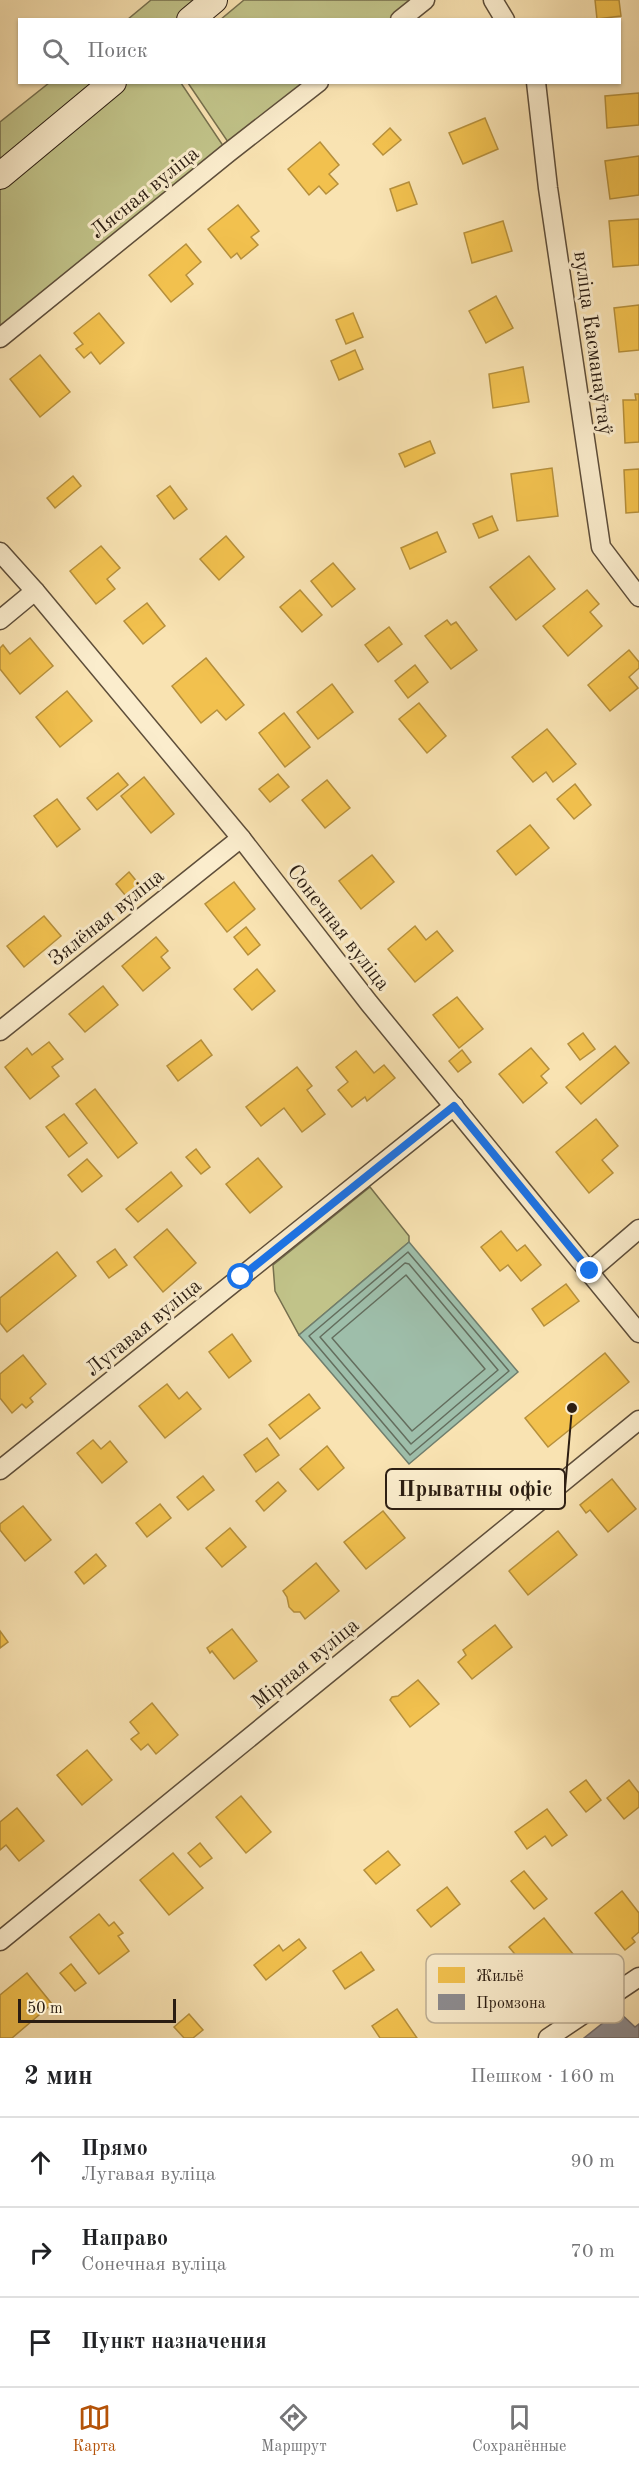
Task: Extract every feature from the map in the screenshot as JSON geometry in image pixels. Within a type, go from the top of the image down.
[{"type":"main road","points":[[192,18],[213,0]]},
{"type":"main road","points":[[0,176],[112,84]]},
{"type":"street","points":[[402,18],[425,0]]},
{"type":"street","points":[[493,0],[504,18]]},
{"type":"street","name":"Лясная вуліца","points":[[0,339],[316,84]]},
{"type":"street","name":"вуліца Касманаўтаў","points":[[536,84],[548,188],[601,547],[639,597]]},
{"type":"street","name":"Сонечная вуліца","points":[[0,552],[241,838],[369,1003],[639,1333]]},
{"type":"street","points":[[0,620],[35,591]]},
{"type":"street","name":"Зялёная вуліца","points":[[0,1031],[241,838]]},
{"type":"street","name":"Лугавая вуліца","points":[[0,1470],[454,1106]]},
{"type":"street","points":[[590,1271],[639,1229]]},
{"type":"street","name":"Мірная вуліца","points":[[0,1941],[639,1420]]},
{"type":"street","points":[[624,1987],[639,1977]]},
{"type":"street","points":[[548,2038],[570,2023]]},
{"type":"green space","points":[[151,0],[214,0],[191,18],[129,18]]},
{"type":"green space","points":[[244,0],[418,0],[394,18],[222,18]]},
{"type":"green space","points":[[48,84],[182,84],[228,153],[0,338],[0,122]]},
{"type":"green space","points":[[189,84],[310,84],[230,145]]},
{"type":"green space","points":[[370,1187],[409,1236],[409,1242],[299,1335],[275,1291],[273,1265]]},
{"type":"water","points":[[409,1242],[518,1372],[409,1464],[299,1335]]},
{"type":"building: Жильё","points":[[595,0],[619,0],[621,16],[597,18]]},
{"type":"building: Жильё","points":[[639,93],[639,125],[607,128],[605,96]]},
{"type":"building: Жильё","points":[[485,118],[498,149],[463,164],[449,133]]},
{"type":"building: Жильё","points":[[390,128],[401,140],[383,155],[373,144]]},
{"type":"building: Жильё","points":[[320,142],[339,165],[329,174],[338,184],[326,194],[319,186],[309,195],[288,169]]},
{"type":"building: Жильё","points":[[639,156],[639,195],[610,199],[605,161]]},
{"type":"building: Жильё","points":[[409,182],[417,204],[397,211],[390,189]]},
{"type":"building: Жильё","points":[[238,205],[259,231],[251,237],[258,245],[241,259],[237,253],[231,258],[208,229]]},
{"type":"building: Жильё","points":[[639,219],[639,265],[613,267],[609,221]]},
{"type":"building: Жильё","points":[[503,221],[512,251],[472,263],[464,233]]},
{"type":"building: Жильё","points":[[186,244],[201,262],[186,275],[193,284],[171,302],[149,275]]},
{"type":"building: Жильё","points":[[496,296],[513,328],[486,343],[469,311]]},
{"type":"building: Жильё","points":[[639,305],[639,350],[619,352],[614,308]]},
{"type":"building: Жильё","points":[[99,313],[124,343],[100,364],[91,352],[84,358],[76,349],[83,344],[74,333]]},
{"type":"building: Жильё","points":[[353,313],[363,337],[346,344],[336,320]]},
{"type":"building: Жильё","points":[[355,350],[363,369],[339,380],[331,361]]},
{"type":"building: Жильё","points":[[40,355],[70,392],[40,417],[10,379]]},
{"type":"building: Жильё","points":[[523,367],[529,402],[493,408],[489,374]]},
{"type":"building: Жильё","points":[[635,394],[639,394],[639,442],[625,443],[623,400],[636,400]]},
{"type":"building: Жильё","points":[[430,441],[435,453],[405,467],[399,454]]},
{"type":"building: Жильё","points":[[552,468],[558,516],[517,521],[511,474]]},
{"type":"building: Жильё","points":[[639,469],[639,512],[626,513],[624,470]]},
{"type":"building: Жильё","points":[[73,476],[81,486],[55,508],[47,498]]},
{"type":"building: Жильё","points":[[170,486],[187,509],[174,519],[157,496]]},
{"type":"building: Жильё","points":[[492,516],[498,530],[479,538],[473,524]]},
{"type":"building: Жильё","points":[[437,532],[446,552],[410,569],[401,548]]},
{"type":"building: Жильё","points":[[226,536],[244,557],[219,580],[200,559]]},
{"type":"building: Жильё","points":[[101,546],[120,568],[107,579],[115,589],[96,604],[70,571]]},
{"type":"building: Жильё","points":[[529,556],[555,589],[516,620],[490,587]]},
{"type":"building: Жильё","points":[[333,563],[355,589],[332,607],[311,581]]},
{"type":"building: Жильё","points":[[300,590],[322,615],[302,632],[280,607]]},
{"type":"building: Жильё","points":[[587,590],[599,604],[590,612],[602,626],[568,656],[543,626]]},
{"type":"building: Жильё","points":[[147,603],[165,626],[143,644],[124,621]]},
{"type":"building: Жильё","points":[[447,620],[451,625],[456,622],[477,650],[451,669],[425,636]]},
{"type":"building: Жильё","points":[[389,627],[402,644],[378,662],[365,645]]},
{"type":"building: Жильё","points":[[30,638],[53,666],[20,694],[0,669],[0,648],[3,645],[10,654]]},
{"type":"building: Жильё","points":[[629,650],[639,662],[639,668],[629,677],[638,688],[610,711],[588,685]]},
{"type":"building: Жильё","points":[[206,658],[244,705],[226,720],[217,710],[201,723],[172,686]]},
{"type":"building: Жильё","points":[[415,665],[428,682],[408,698],[395,681]]},
{"type":"building: Жильё","points":[[332,684],[353,712],[318,739],[297,712]]},
{"type":"building: Жильё","points":[[67,691],[92,721],[60,747],[36,717]]},
{"type":"building: Жильё","points":[[419,703],[446,736],[427,753],[399,719]]},
{"type":"building: Жильё","points":[[284,713],[310,747],[285,767],[259,733]]},
{"type":"building: Жильё","points":[[547,729],[576,764],[553,782],[546,772],[533,782],[512,757]]},
{"type":"building: Жильё","points":[[118,773],[128,785],[97,810],[87,798]]},
{"type":"building: Жильё","points":[[278,774],[289,787],[270,802],[259,789]]},
{"type":"building: Жильё","points":[[144,777],[174,814],[151,833],[121,796]]},
{"type":"building: Жильё","points":[[327,780],[350,808],[325,828],[302,800]]},
{"type":"building: Жильё","points":[[575,784],[591,805],[574,819],[557,799]]},
{"type":"building: Жильё","points":[[57,799],[80,829],[57,847],[34,816]]},
{"type":"building: Жильё","points":[[530,825],[549,848],[516,875],[497,851]]},
{"type":"building: Жильё","points":[[372,855],[394,882],[361,909],[339,881]]},
{"type":"building: Жильё","points":[[129,872],[143,889],[130,901],[116,884]]},
{"type":"building: Жильё","points":[[234,882],[255,909],[227,932],[205,904]]},
{"type":"building: Жильё","points":[[44,916],[61,936],[24,967],[7,946]]},
{"type":"building: Жильё","points":[[415,926],[426,940],[437,931],[453,951],[415,982],[388,949]]},
{"type":"building: Жильё","points":[[246,927],[260,945],[248,955],[234,937]]},
{"type":"building: Жильё","points":[[156,937],[168,951],[161,957],[170,968],[143,991],[122,966]]},
{"type":"building: Жильё","points":[[257,969],[275,991],[252,1010],[234,989]]},
{"type":"building: Жильё","points":[[103,986],[118,1005],[85,1032],[69,1014]]},
{"type":"building: Жильё","points":[[457,997],[483,1029],[459,1048],[433,1015]]},
{"type":"building: Жильё","points":[[583,1033],[595,1049],[580,1060],[568,1044]]},
{"type":"building: Жильё","points":[[201,1040],[212,1055],[178,1081],[167,1066]]},
{"type":"building: Жильё","points":[[49,1042],[63,1059],[52,1067],[59,1076],[30,1099],[5,1067],[27,1048],[32,1055]]},
{"type":"building: Жильё","points":[[615,1046],[629,1063],[581,1104],[566,1087]]},
{"type":"building: Жильё","points":[[531,1048],[549,1069],[541,1076],[547,1083],[523,1103],[499,1074]]},
{"type":"building: Жильё","points":[[462,1050],[471,1062],[458,1072],[449,1061]]},
{"type":"building: Жильё","points":[[356,1051],[374,1073],[384,1065],[395,1078],[367,1101],[365,1097],[352,1107],[338,1090],[348,1082],[336,1067]]},
{"type":"building: Жильё","points":[[297,1067],[312,1086],[307,1090],[325,1114],[302,1132],[284,1108],[261,1126],[246,1107]]},
{"type":"building: Жильё","points":[[95,1089],[137,1143],[118,1158],[76,1104]]},
{"type":"building: Жильё","points":[[64,1114],[87,1143],[69,1157],[46,1127]]},
{"type":"building: Жильё","points":[[596,1119],[618,1146],[602,1160],[613,1173],[589,1193],[556,1152]]},
{"type":"building: Жильё","points":[[196,1149],[210,1167],[201,1174],[186,1157]]},
{"type":"building: Жильё","points":[[258,1158],[282,1187],[250,1213],[226,1184]]},
{"type":"building: Жильё","points":[[87,1159],[102,1176],[82,1192],[68,1175]]},
{"type":"building: Жильё","points":[[171,1172],[182,1186],[138,1222],[126,1209]]},
{"type":"building: Жильё","points":[[167,1229],[196,1263],[163,1292],[134,1257]]},
{"type":"building: Жильё","points":[[501,1231],[517,1251],[525,1245],[541,1265],[521,1281],[508,1265],[500,1271],[481,1247]]},
{"type":"building: Жильё","points":[[115,1249],[127,1265],[109,1278],[97,1262]]},
{"type":"building: Жильё","points":[[57,1252],[76,1276],[7,1332],[0,1323],[0,1298]]},
{"type":"building: Жильё","points":[[566,1284],[579,1301],[544,1326],[532,1309]]},
{"type":"building: Жильё","points":[[232,1334],[251,1361],[229,1378],[209,1352]]},
{"type":"building: Жильё","points":[[605,1353],[629,1382],[548,1447],[525,1418]]},
{"type":"building: Жильё","points":[[23,1355],[46,1384],[30,1398],[33,1402],[26,1408],[22,1404],[12,1413],[0,1398],[0,1374]]},
{"type":"building: Жильё","points":[[167,1384],[179,1399],[187,1392],[201,1409],[165,1438],[139,1406]]},
{"type":"building: Жильё","points":[[309,1394],[320,1408],[280,1439],[269,1425]]},
{"type":"building: Жильё","points":[[267,1438],[279,1455],[256,1472],[244,1455]]},
{"type":"building: Жильё","points":[[93,1440],[101,1449],[110,1441],[127,1462],[102,1483],[77,1453]]},
{"type":"building: Жильё","points":[[327,1446],[344,1468],[318,1490],[300,1469]]},
{"type":"building: Жильё","points":[[203,1476],[214,1490],[188,1510],[177,1497]]},
{"type":"building: Жильё","points":[[612,1479],[636,1509],[608,1532],[590,1510],[586,1513],[580,1505]]},
{"type":"building: Жильё","points":[[278,1482],[286,1491],[264,1511],[256,1501]]},
{"type":"building: Жильё","points":[[160,1504],[171,1518],[147,1537],[136,1523]]},
{"type":"building: Жильё","points":[[23,1506],[51,1540],[25,1561],[0,1530],[0,1524]]},
{"type":"building: Жильё","points":[[383,1511],[405,1538],[366,1569],[344,1542]]},
{"type":"building: Жильё","points":[[230,1528],[246,1547],[222,1567],[206,1548]]},
{"type":"building: Жильё","points":[[558,1531],[577,1555],[528,1595],[509,1571]]},
{"type":"building: Жильё","points":[[96,1554],[106,1566],[84,1584],[75,1572]]},
{"type":"building: Жильё","points":[[316,1563],[339,1591],[305,1619],[300,1612],[294,1612],[289,1607],[283,1591]]},
{"type":"building: Жильё","points":[[495,1625],[512,1647],[472,1679],[458,1662],[466,1655],[463,1650]]},
{"type":"building: Жильё","points":[[232,1629],[257,1661],[234,1679],[212,1651],[210,1653],[207,1648]]},
{"type":"building: Жильё","points":[[0,1631],[8,1642],[0,1648]]},
{"type":"building: Жильё","points":[[418,1680],[439,1704],[410,1727],[390,1700]]},
{"type":"building: Жильё","points":[[152,1703],[178,1735],[156,1754],[148,1744],[141,1750],[131,1739],[139,1733],[130,1722]]},
{"type":"building: Жильё","points":[[87,1750],[112,1780],[82,1805],[57,1775]]},
{"type":"building: Жильё","points":[[586,1780],[601,1800],[586,1812],[570,1792]]},
{"type":"building: Жильё","points":[[629,1780],[639,1793],[639,1807],[624,1819],[607,1798]]},
{"type":"building: Жильё","points":[[241,1796],[271,1832],[246,1853],[216,1817]]},
{"type":"building: Жильё","points":[[17,1808],[44,1841],[19,1861],[6,1845],[0,1850],[0,1822]]},
{"type":"building: Жильё","points":[[547,1809],[567,1835],[552,1846],[545,1836],[527,1849],[515,1832]]},
{"type":"building: Жильё","points":[[200,1843],[212,1858],[200,1867],[188,1853]]},
{"type":"building: Жильё","points":[[388,1851],[400,1865],[376,1884],[364,1870]]},
{"type":"building: Жильё","points":[[173,1853],[203,1888],[169,1915],[140,1880]]},
{"type":"building: Жильё","points":[[524,1871],[547,1899],[534,1909],[511,1881]]},
{"type":"building: Жильё","points":[[447,1887],[460,1904],[431,1927],[417,1910]]},
{"type":"building: Жильё","points":[[622,1891],[639,1913],[639,1932],[632,1938],[635,1942],[625,1950],[595,1913]]},
{"type":"building: Жильё","points":[[99,1914],[109,1926],[114,1922],[123,1933],[118,1936],[129,1951],[99,1974],[70,1937]]},
{"type":"building: Жильё","points":[[544,1918],[573,1954],[515,1954],[509,1947]]},
{"type":"building: Жильё","points":[[299,1939],[306,1948],[266,1980],[254,1965],[279,1945],[283,1951]]},
{"type":"building: Жильё","points":[[361,1952],[374,1970],[345,1989],[333,1971]]},
{"type":"building: Жильё","points":[[71,1964],[86,1983],[75,1991],[60,1973]]},
{"type":"building: Жильё","points":[[27,1973],[52,2004],[12,2038],[0,2038],[0,1995]]},
{"type":"building: Жильё","points":[[397,2009],[417,2038],[380,2038],[372,2026]]},
{"type":"building: Жильё","points":[[189,2014],[203,2030],[193,2038],[184,2038],[174,2027]]},
{"type":"building: Промзона","points":[[624,2017],[635,2027],[639,2024],[639,2038],[584,2038],[603,2023],[624,2023]]},
{"type":"place","name":"Прыватны офіс","points":[[572,1408]]},
{"type":"route","points":[[241,1277],[454,1106],[590,1271]]}]
